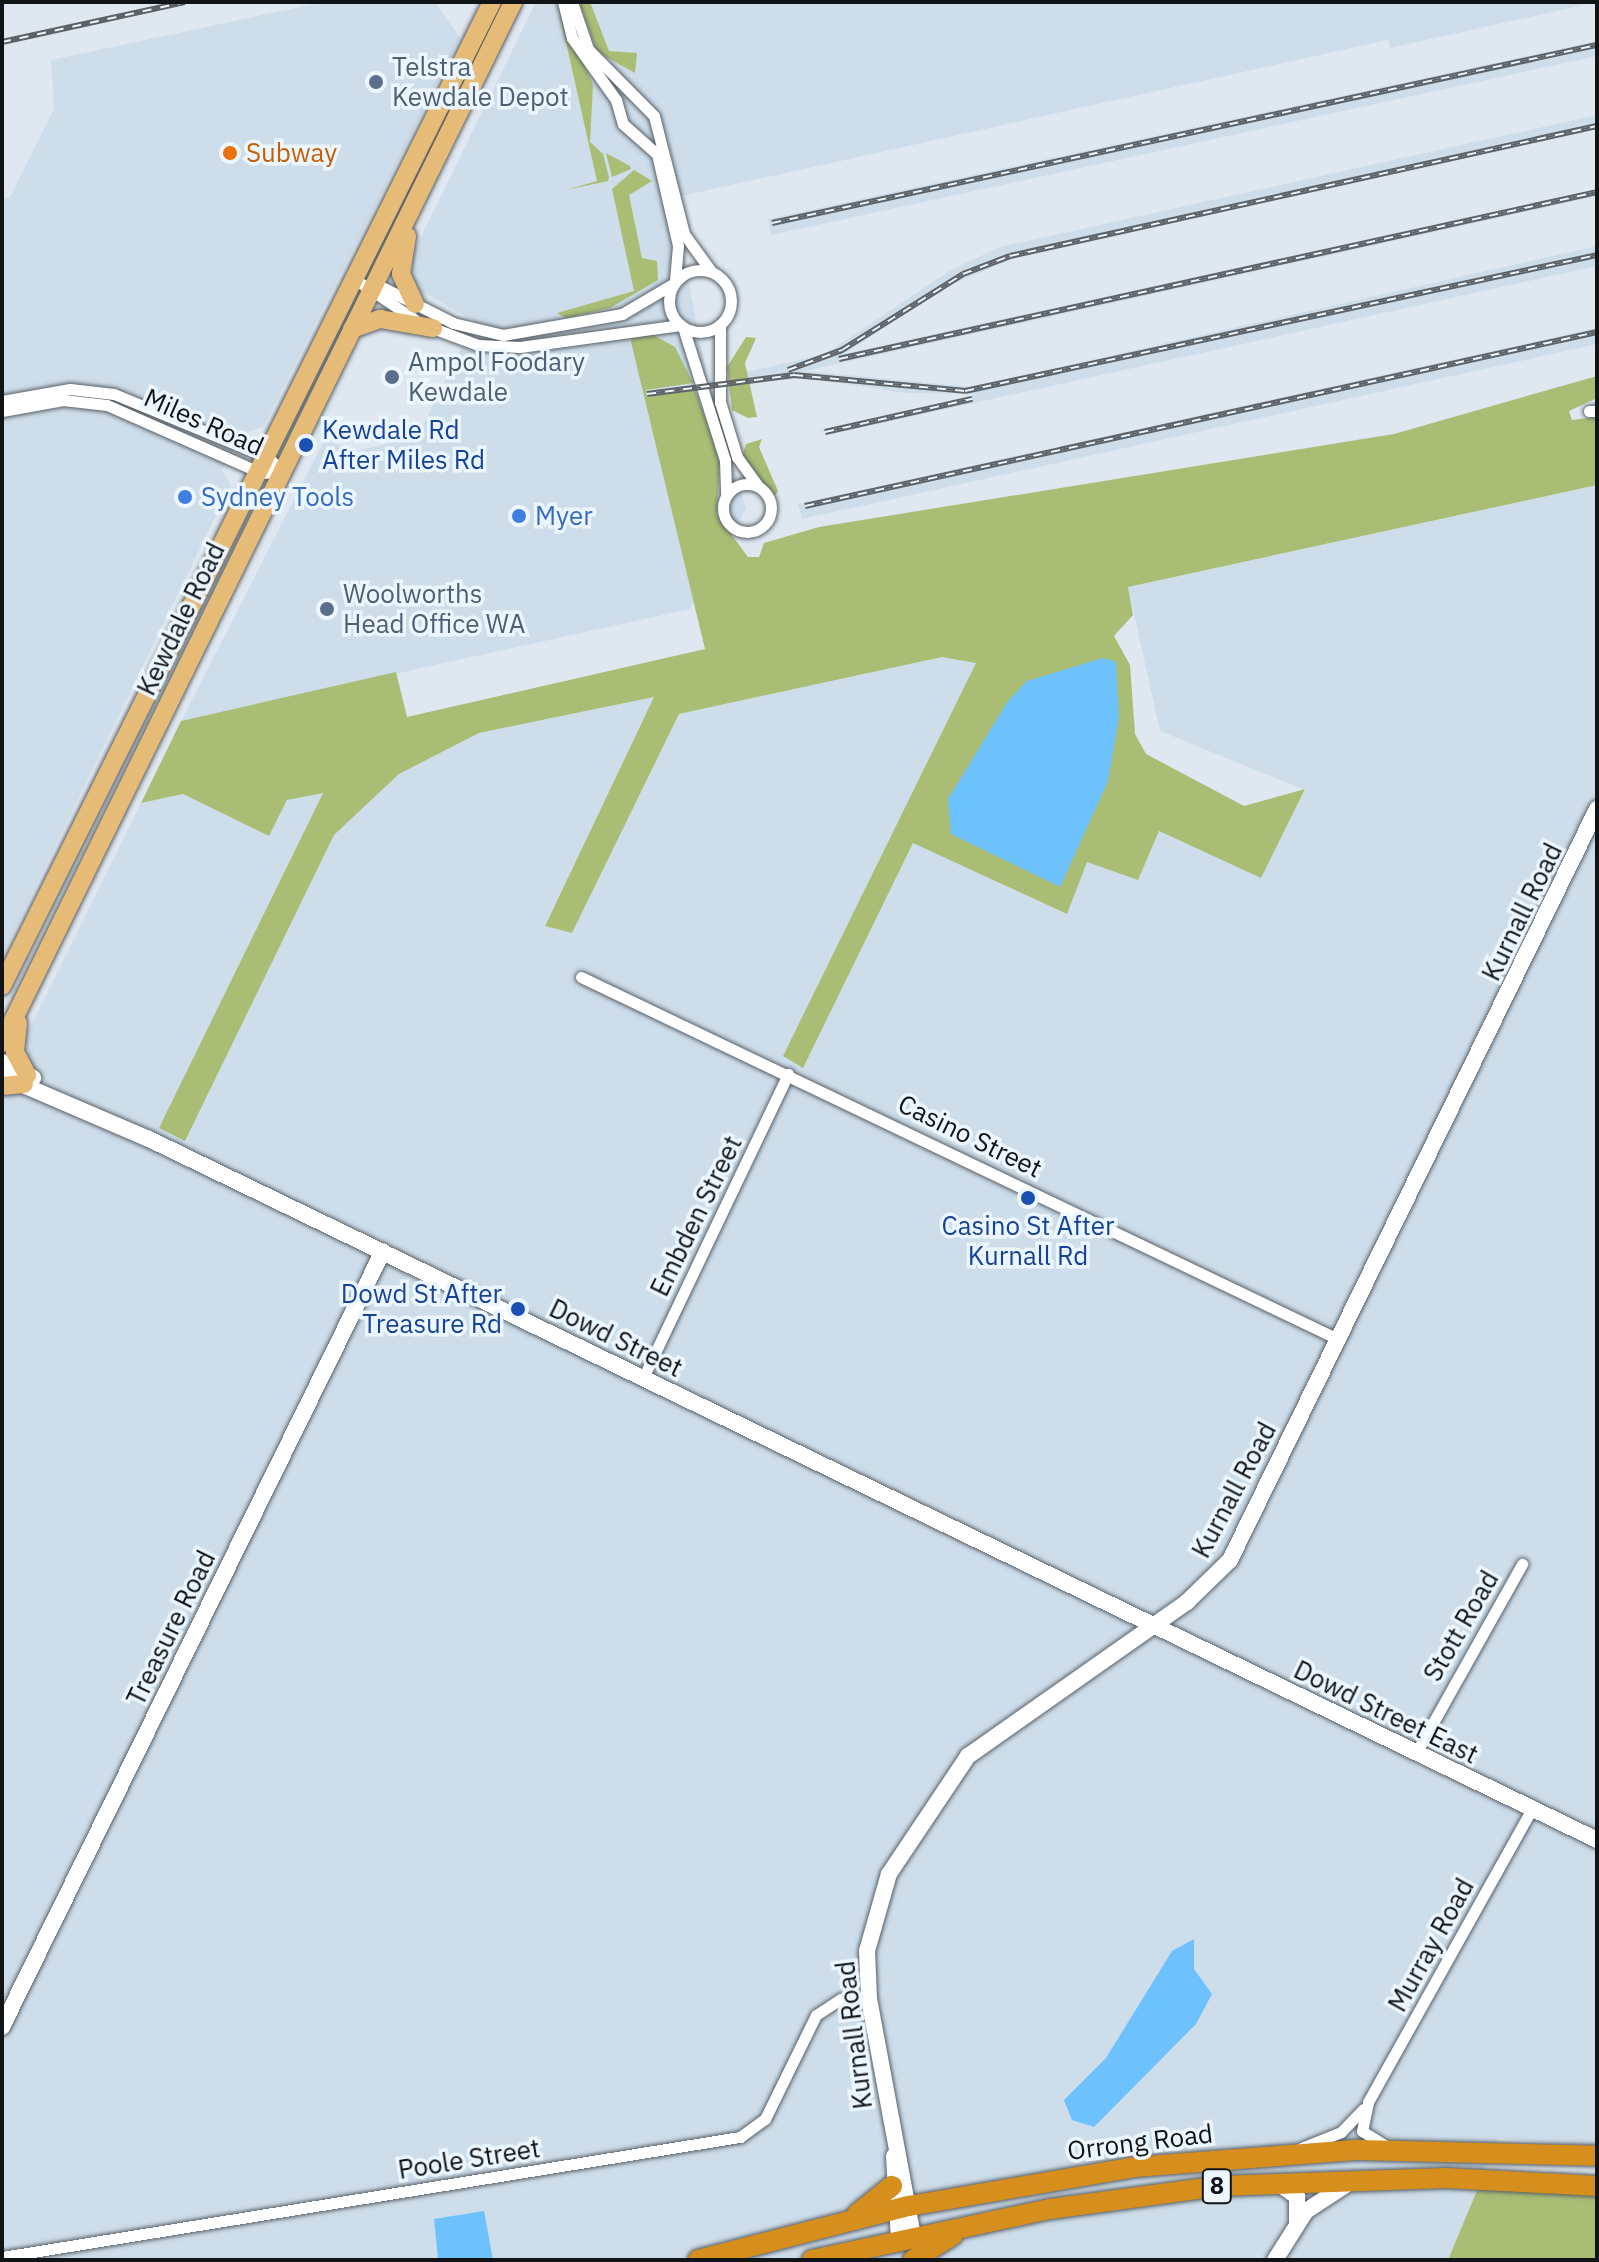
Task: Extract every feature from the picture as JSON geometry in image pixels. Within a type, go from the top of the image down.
[{"type":"highway","name":"Orrong Road","points":[[698,2260],[902,2208],[1135,2167],[1287,2153],[1394,2149],[1597,2156]]},
{"type":"highway","name":"Orrong Road","points":[[812,2260],[974,2223],[1125,2197],[1357,2179],[1597,2186]]},
{"type":"highway","points":[[848,2222],[892,2186]]},
{"type":"highway","points":[[913,2260],[974,2223]]},
{"type":"main road","name":"Kewdale Road","points":[[2,1043],[188,663],[270,467],[352,329],[366,286],[492,2]]},
{"type":"main road","name":"Kewdale Road","points":[[2,986],[169,654],[419,192],[513,2]]},
{"type":"main road","points":[[415,304],[400,265],[419,192]]},
{"type":"main road","points":[[352,329],[380,319],[433,328]]},
{"type":"main road","points":[[169,654],[188,663]]},
{"type":"main road","points":[[2,1086],[26,1080],[15,1052],[20,1009]]},
{"type":"street","points":[[563,2],[572,38],[616,100],[623,124],[657,154],[678,246],[674,283],[668,302],[682,326],[725,460],[727,523],[754,531],[771,512],[758,486],[737,457],[720,402],[720,325],[731,295],[684,234],[654,116],[588,49],[572,2]]},
{"type":"street","points":[[366,286],[470,329],[523,335],[622,314],[691,271],[711,271]]},
{"type":"street","points":[[366,286],[433,328],[478,345],[520,347],[682,326],[702,332],[720,325]]},
{"type":"street","name":"Miles Road","points":[[2,401],[70,389],[114,394],[270,467]]},
{"type":"street","name":"Miles Road","points":[[2,411],[63,400],[107,405],[270,467]]},
{"type":"street","points":[[726,495],[737,486],[758,486]]},
{"type":"street","name":"Kurnall Road","points":[[913,2260],[906,2237],[869,1998],[867,1951],[889,1874],[968,1756],[1154,1626],[1230,1560],[1597,809]]},
{"type":"street","name":"Casino Street","points":[[581,977],[1338,1339]]},
{"type":"street","name":"Dowd Street","points":[[2,1062],[26,1080],[56,1095],[1154,1626]]},
{"type":"street","name":"Embden Street","points":[[643,1378],[788,1074]]},
{"type":"street","name":"Dowd Street","points":[[2,1076],[26,1080]]},
{"type":"street","name":"Treasure Road","points":[[2,2027],[383,1251]]},
{"type":"street","name":"Stott Road","points":[[1416,1753],[1522,1564]]},
{"type":"street","name":"Dowd Street East","points":[[1154,1626],[1597,1840]]},
{"type":"street","name":"Murray Road","points":[[1287,2153],[1341,2132],[1368,2102],[1532,1808]]},
{"type":"street","name":"Poole Street","points":[[2,2257],[740,2137],[765,2119],[816,2015],[841,1999],[869,1998]]},
{"type":"street","points":[[1368,2102],[1362,2131],[1394,2149]]},
{"type":"street","name":"Kurnall Road","points":[[894,2156],[892,2186],[902,2208]]},
{"type":"street","points":[[1275,2260],[1297,2222],[1321,2196],[1357,2179]]},
{"type":"street","points":[[1276,2183],[1297,2197],[1297,2222]]},
{"type":"street","name":"Kurnall Road","points":[[903,2260],[906,2237]]},
{"type":"shaded area","points":[[324,2],[435,2],[460,38],[263,427],[243,433],[222,470],[231,485],[2,955],[2,199],[10,197],[54,109],[51,60]]},
{"type":"shaded area","points":[[536,2],[1597,2],[1390,48],[1388,40],[672,198],[708,381],[825,354],[951,270],[1000,247],[1597,115],[1597,129],[1012,259],[953,284],[843,354],[1597,189],[1597,196],[805,371],[972,387],[1597,246],[1597,266],[833,434],[820,430],[979,394],[905,393],[805,378],[710,388],[746,508],[690,609],[181,721],[325,439],[353,452],[418,436],[474,321],[417,289],[410,259]]},
{"type":"shaded area","points":[[1597,41],[1597,56],[771,235],[768,219]]},
{"type":"shaded area","points":[[1597,328],[1597,344],[802,519],[798,504]]},
{"type":"shaded area","points":[[1597,485],[1597,2147],[1498,2138],[1448,2260],[2,2260],[2,1098],[15,1091],[29,1063],[26,1036],[141,803],[182,794],[269,836],[287,800],[323,792],[160,1128],[185,1140],[334,835],[399,774],[479,733],[654,697],[545,925],[572,933],[679,714],[942,657],[977,663],[783,1056],[803,1067],[913,842],[1066,914],[1087,862],[1159,831],[1260,877],[1305,790],[1160,731],[1128,587]]},
{"type":"green space","points":[[557,2],[593,85],[590,142],[603,154],[609,177],[608,181],[566,190],[597,181]]},
{"type":"green space","points":[[579,2],[590,2],[609,51],[637,53],[635,73],[597,52]]},
{"type":"green space","points":[[606,153],[630,166],[631,169],[612,177]]},
{"type":"green space","points":[[634,170],[652,181],[629,195],[642,258],[657,261],[658,280],[610,308],[566,318],[557,313],[634,291],[612,189]]},
{"type":"green space","points":[[648,332],[675,347],[693,383],[646,390],[647,397],[695,390],[720,456],[717,515],[748,557],[759,557],[764,543],[819,527],[1394,434],[1597,376],[1597,398],[1569,411],[1572,420],[1597,417],[1597,485],[1128,587],[1133,615],[1114,636],[1130,665],[1135,734],[1146,754],[1244,806],[1305,789],[1261,878],[1159,831],[1138,880],[1087,862],[1067,914],[913,843],[803,1068],[783,1056],[976,663],[942,657],[679,714],[572,933],[545,926],[654,697],[479,733],[399,774],[334,835],[185,1141],[159,1128],[323,793],[287,800],[269,836],[183,794],[141,803],[181,721],[396,672],[407,717],[705,649],[631,342],[633,335]]},
{"type":"green space","points":[[746,337],[756,338],[745,363],[757,417],[748,418],[732,410],[727,367]]},
{"type":"green space","points":[[762,439],[759,447],[778,491],[774,497],[742,457],[746,444]]},
{"type":"green space","points":[[1480,2183],[1597,2192],[1597,2260],[1448,2260]]},
{"type":"water","points":[[1103,658],[1116,662],[1119,717],[1108,781],[1060,887],[951,834],[948,799],[1008,701],[1027,681]]},
{"type":"water","points":[[1194,1939],[1194,1969],[1212,1994],[1196,2024],[1094,2127],[1072,2120],[1064,2100],[1106,2058],[1172,1951]]},
{"type":"water","points":[[484,2211],[493,2260],[438,2260],[434,2219]]},
{"type":"railway","points":[[2,42],[185,2]]},
{"type":"railway","points":[[772,223],[1597,45]]},
{"type":"railway","points":[[788,370],[842,350],[963,274],[1010,256],[1597,126]]},
{"type":"railway","points":[[839,359],[1597,192]]},
{"type":"railway","points":[[647,394],[794,375],[965,391],[1597,255]]},
{"type":"railway","points":[[805,506],[1597,332]]},
{"type":"railway","points":[[825,432],[972,399]]},
{"type":"place","name":"Telstra Kewdale Depot","points":[[376,82]]},
{"type":"place","name":"Subway","points":[[230,153]]},
{"type":"place","name":"Ampol Foodary Kewdale","points":[[392,377]]},
{"type":"place","name":"Kewdale Rd After Miles Rd","points":[[306,445]]},
{"type":"place","name":"Sydney Tools","points":[[185,497]]},
{"type":"place","name":"Myer","points":[[519,516]]},
{"type":"place","name":"Woolworths Head Office WA","points":[[327,609]]},
{"type":"place","name":"Casino St After Kurnall Rd","points":[[1028,1198]]},
{"type":"place","name":"Dowd St After Treasure Rd","points":[[518,1309]]}]
